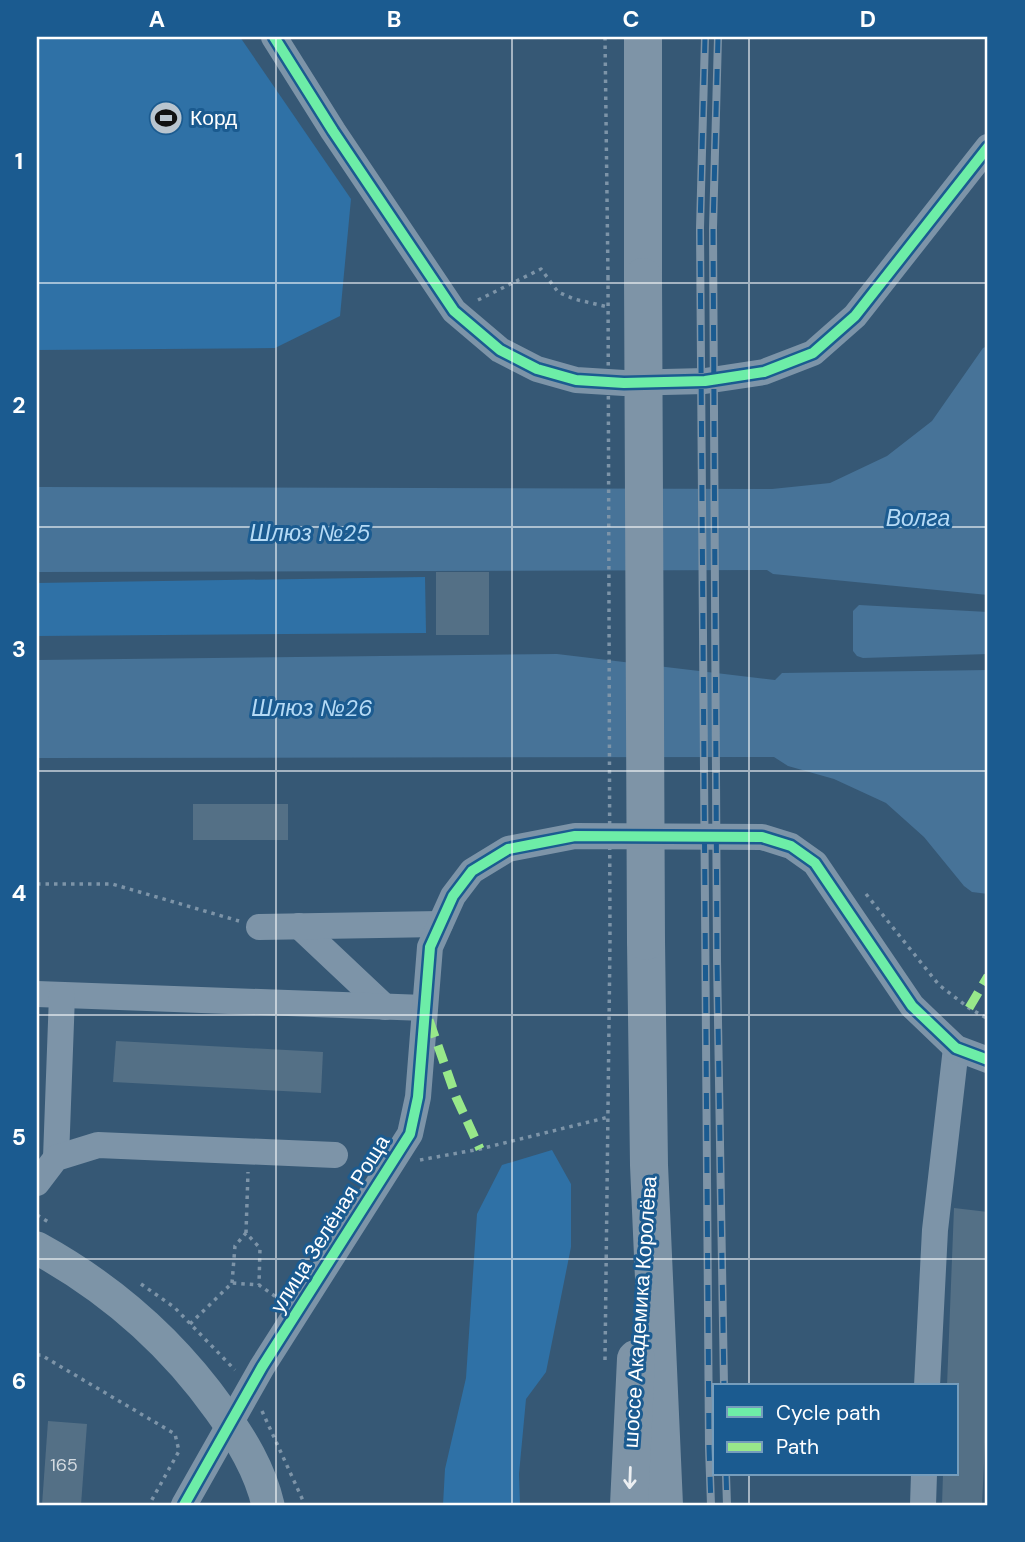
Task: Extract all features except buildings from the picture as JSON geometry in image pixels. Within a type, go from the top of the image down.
[{"type":"highway","points":[[643,37],[626,277],[628,941],[649,1165]]},
{"type":"highway","name":"шоссе Академика Королёва","points":[[629,1505],[649,1165]]},
{"type":"highway","name":"шоссе Академика Королёва","points":[[649,1165],[664,1505]]},
{"type":"main road","points":[[37,1248],[103,1289],[140,1319],[191,1371],[246,1449],[268,1500]]},
{"type":"street","points":[[274,37],[333,131],[454,311],[500,350],[537,369],[576,380],[624,383],[705,381],[764,372],[813,353],[855,316],[988,147]]},
{"type":"street","name":"улица Зелёная Роща","points":[[184,1505],[262,1367],[410,1134],[418,1097],[430,947],[453,896],[472,871],[508,849],[575,836],[762,837],[791,846],[815,863],[912,1006],[956,1048],[988,1060]]},
{"type":"street","points":[[259,927],[440,924]]},
{"type":"street","points":[[299,926],[384,1007]]},
{"type":"street","points":[[56,1158],[49,995],[425,1008]]},
{"type":"street","points":[[927,1384],[934,1230],[956,1048]]},
{"type":"street","points":[[37,1183],[56,1158],[98,1144],[335,1155]]},
{"type":"street","points":[[923,1505],[924,1476]]},
{"type":"path","points":[[605,37],[626,277],[608,307],[628,941],[609,1117],[605,1368]]},
{"type":"path","points":[[454,311],[541,269],[558,292],[574,299],[608,307]]},
{"type":"path","points":[[609,827],[623,827]]},
{"type":"path","points":[[37,884],[112,884],[259,927]]},
{"type":"path","points":[[864,892],[939,985],[968,1008],[988,1019]]},
{"type":"path","points":[[393,1162],[410,1162],[480,1149],[609,1117]]},
{"type":"path","points":[[190,1324],[232,1283],[235,1246],[246,1233],[249,1152]]},
{"type":"path","points":[[246,1233],[260,1248],[259,1285]]},
{"type":"path","points":[[232,1283],[259,1285],[281,1300]]},
{"type":"path","points":[[37,1355],[175,1434],[179,1451],[149,1505]]},
{"type":"shaded area","name":"Корд","points":[[37,37],[240,37],[351,199],[340,316],[275,348],[37,350]]},
{"type":"shaded area","points":[[425,577],[426,633],[37,636],[37,583]]},
{"type":"shaded area","points":[[552,1150],[571,1184],[571,1247],[546,1372],[526,1399],[519,1474],[520,1505],[443,1505],[445,1469],[466,1378],[477,1214],[502,1165]]},
{"type":"water","points":[[988,346],[988,595],[773,574],[767,570],[37,572],[37,487],[772,489],[830,483],[887,456],[932,421],[983,348]]},
{"type":"water","points":[[859,605],[988,612],[988,654],[857,656],[853,651],[853,611]]},
{"type":"water","name":"Шлюз №26","points":[[557,654],[775,680],[782,673],[988,670],[988,894],[972,892],[964,886],[924,837],[886,803],[834,779],[788,766],[774,757],[37,758],[37,660]]},
{"type":"railway","points":[[705,37],[700,228],[711,1505]]},
{"type":"railway","points":[[718,37],[713,228],[717,960],[724,1384]]},
{"type":"railway","points":[[726,1476],[727,1505]]},
{"type":"marked path","points":[[969,1008],[988,976]]},
{"type":"marked path","points":[[429,1020],[456,1097],[480,1149]]},
{"type":"cycle path","points":[[274,37],[333,131],[454,311],[500,350],[537,369],[576,380],[624,383],[705,381],[764,372],[813,353],[855,316],[988,147]]},
{"type":"cycle path","points":[[184,1505],[262,1367],[410,1134],[418,1097],[430,947],[453,896],[472,871],[508,849],[575,836],[762,837],[791,846],[815,863],[912,1006],[956,1048],[988,1060]]},
{"type":"place","name":"Корд","points":[[166,118]]},
{"type":"water label","name":"Волга","points":[[918,518]]},
{"type":"water label","name":"Шлюз №25","points":[[310,533]]}]
